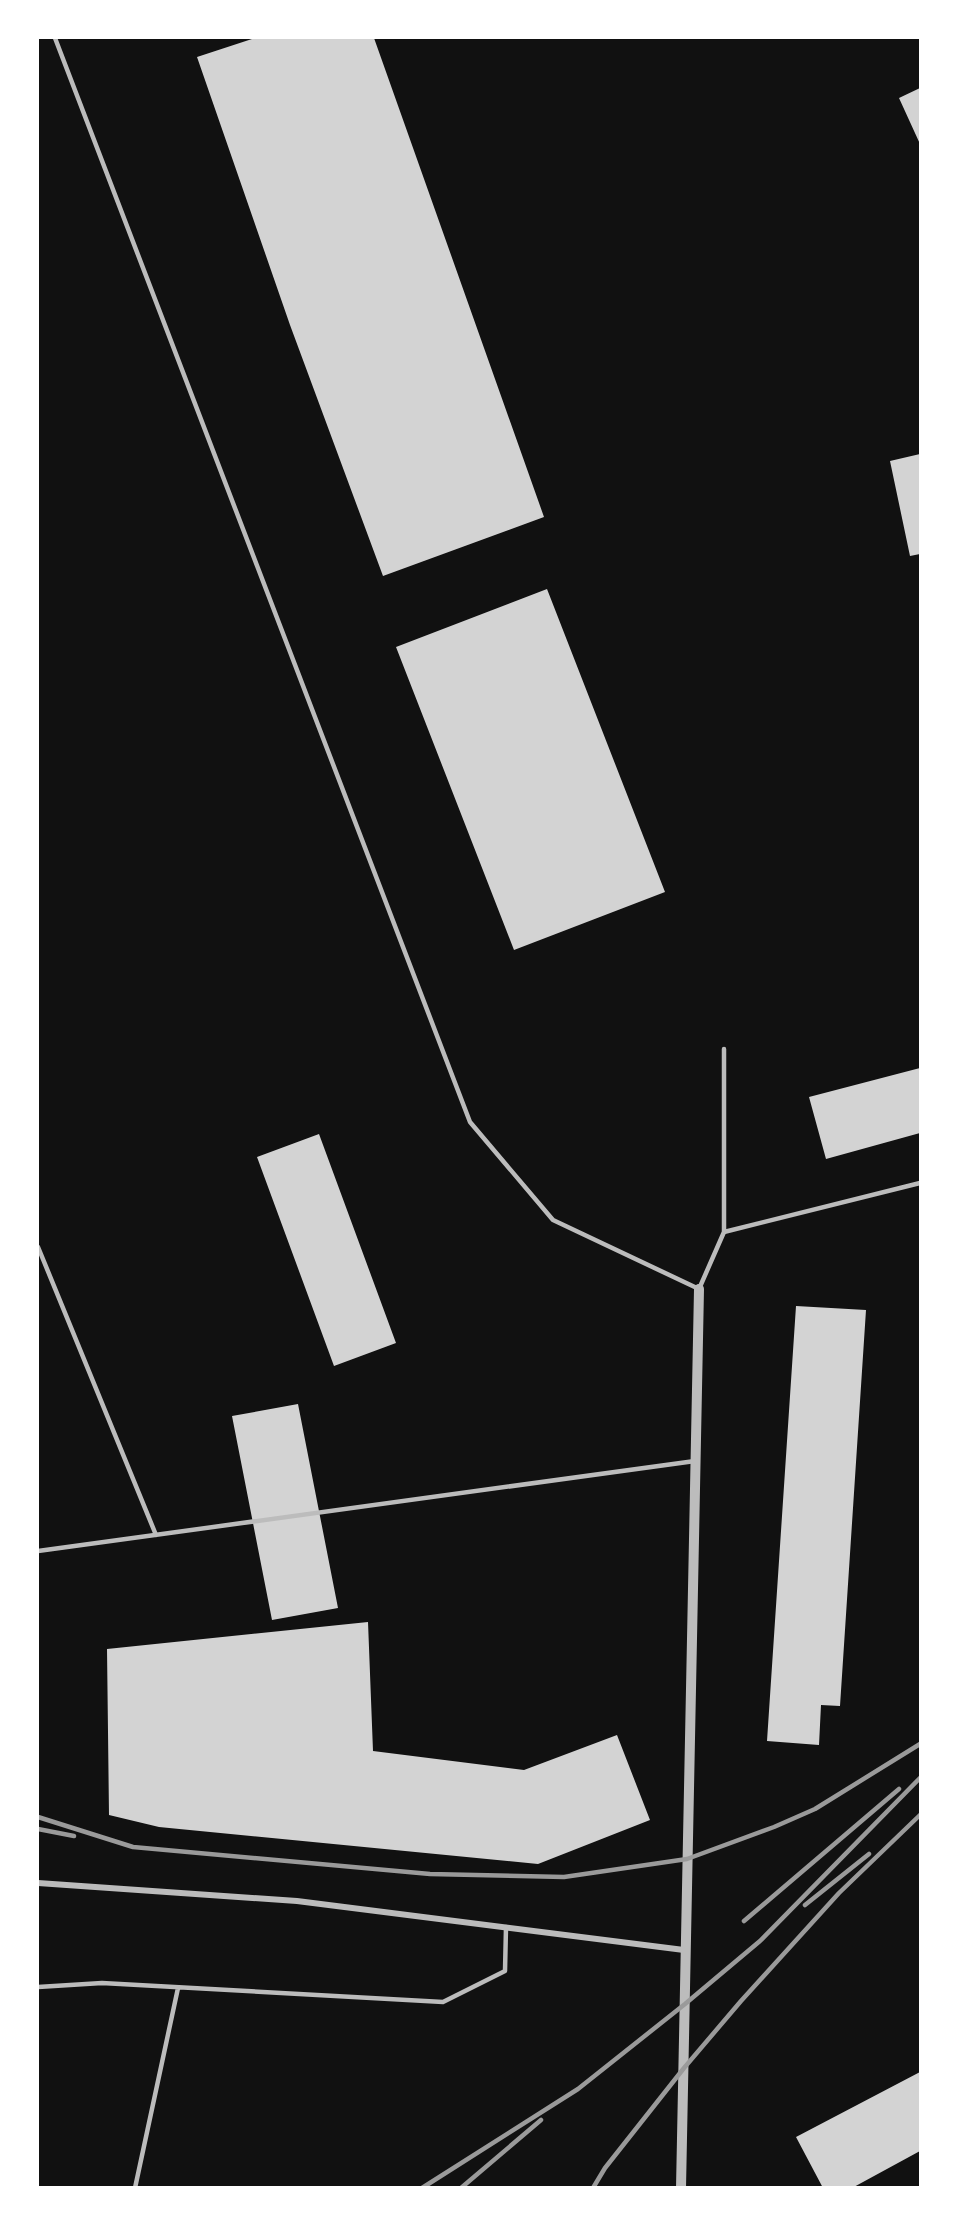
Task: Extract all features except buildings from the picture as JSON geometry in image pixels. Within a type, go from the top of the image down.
[{"type":"street","points":[[681,2187],[699,1289]]},
{"type":"street","points":[[38,1883],[297,1901],[684,1950]]},
{"type":"lane","points":[[55,38],[470,1122],[553,1220],[699,1289],[724,1232],[724,1049]]},
{"type":"lane","points":[[724,1232],[921,1184]]},
{"type":"lane","points":[[38,1247],[156,1535]]},
{"type":"lane","points":[[38,1551],[696,1461]]},
{"type":"lane","points":[[38,1988],[102,1983],[443,2002],[505,1971],[506,1927]]},
{"type":"lane","points":[[135,2187],[178,1988]]},
{"type":"railway","points":[[38,1817],[133,1847],[430,1874],[564,1877],[687,1859],[774,1827],[815,1809],[920,1744]]},
{"type":"railway","points":[[422,2188],[578,2089],[685,2004],[760,1941],[920,1778]]},
{"type":"railway","points":[[744,1921],[899,1789]]},
{"type":"railway","points":[[593,2188],[605,2168],[684,2068],[741,2001],[839,1893],[920,1815]]},
{"type":"railway","points":[[38,1829],[74,1836]]},
{"type":"railway","points":[[805,1905],[869,1854]]},
{"type":"railway","points":[[461,2188],[541,2120]]}]
